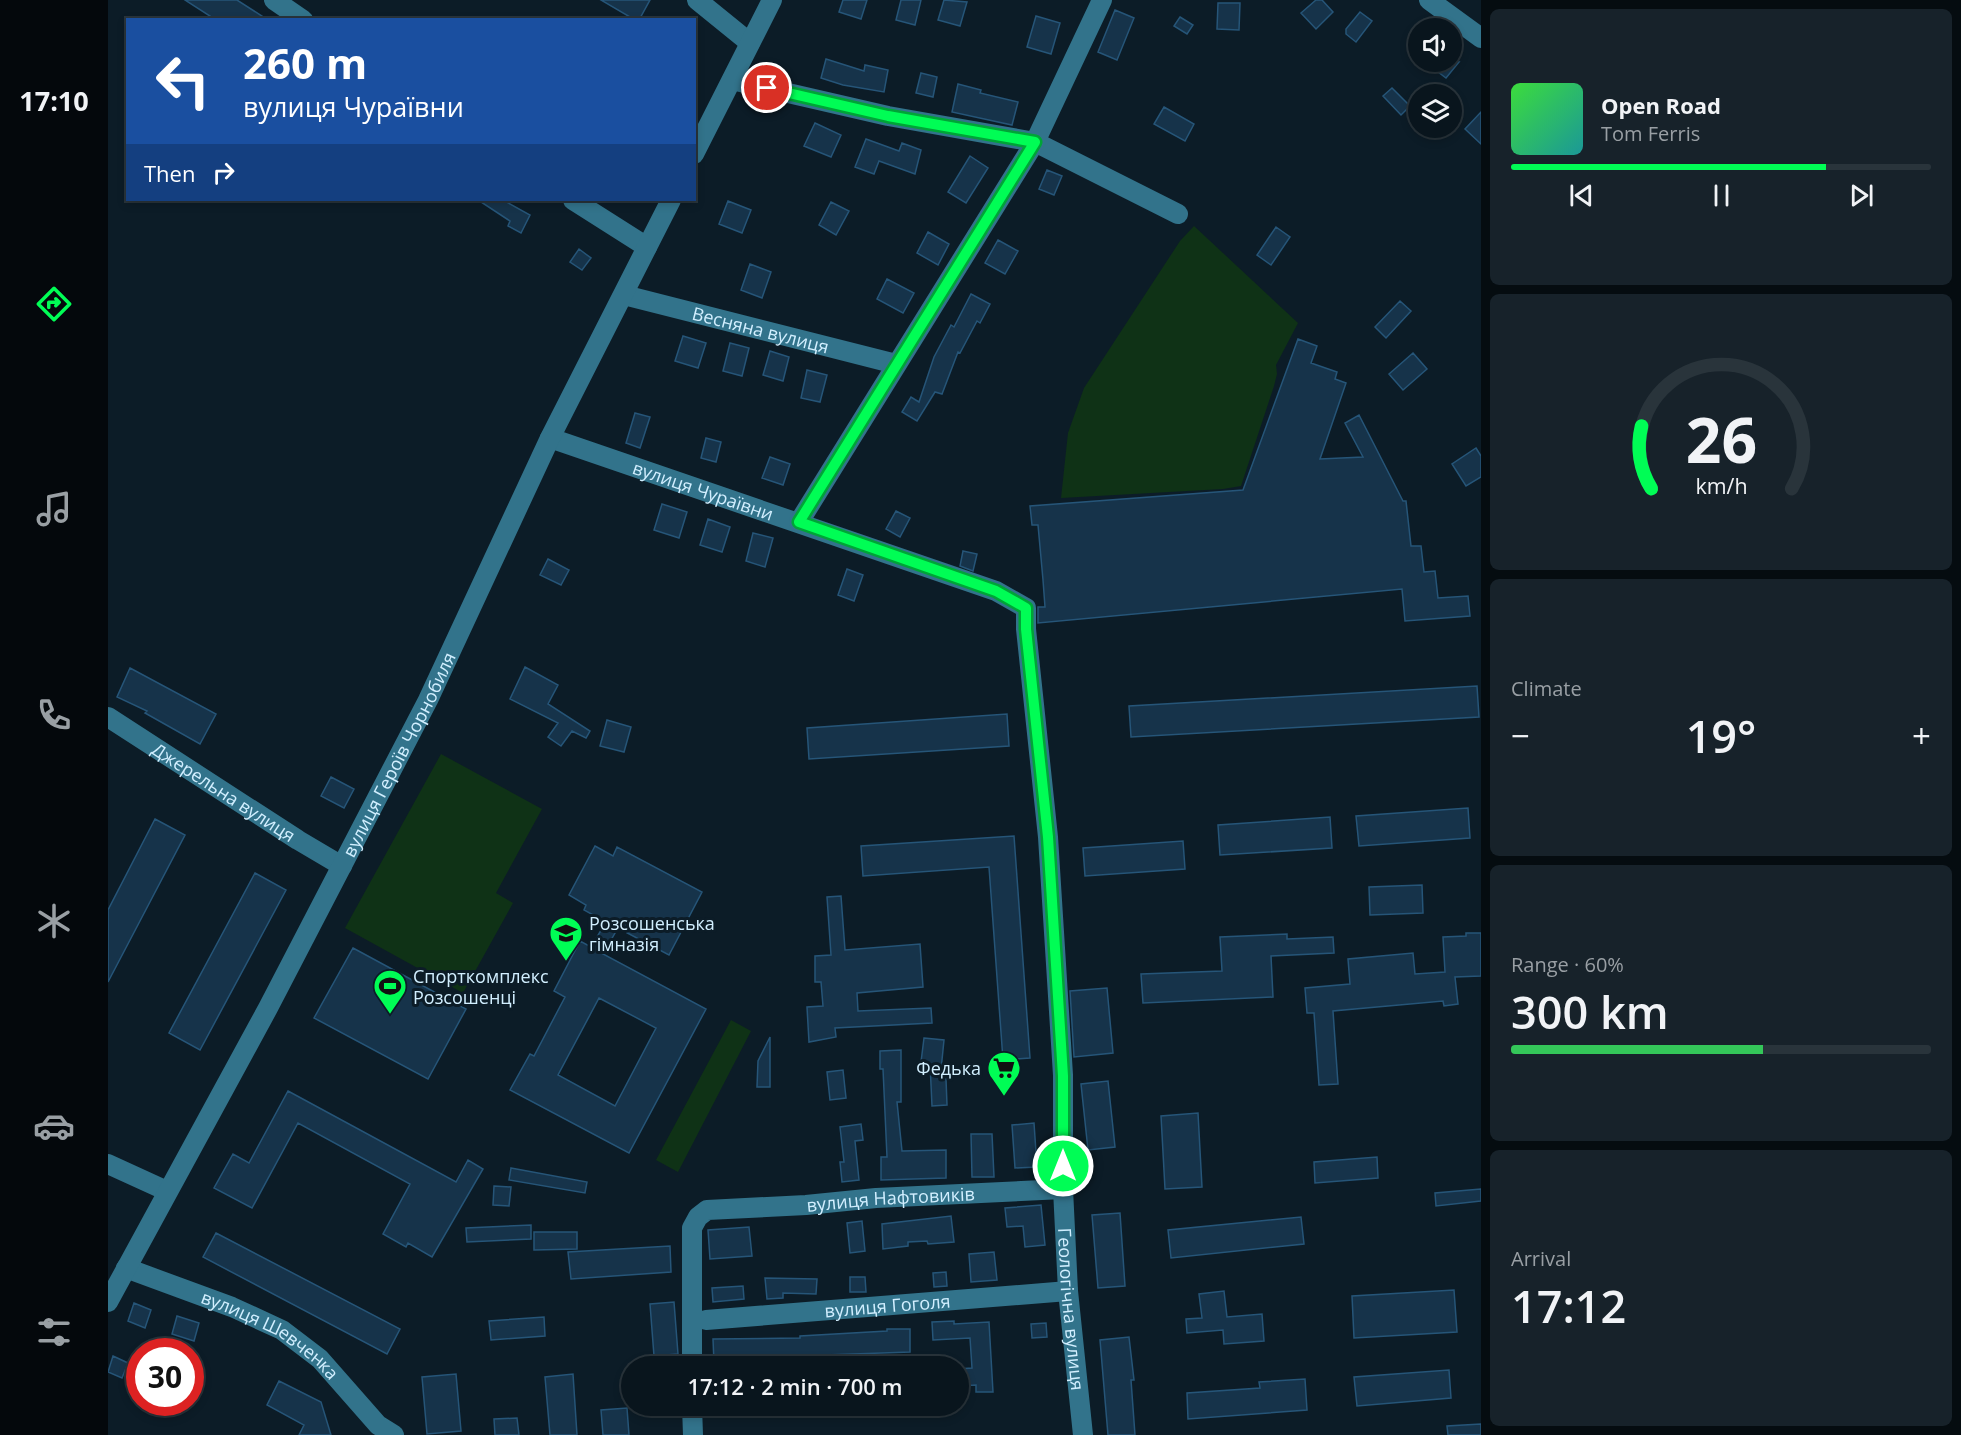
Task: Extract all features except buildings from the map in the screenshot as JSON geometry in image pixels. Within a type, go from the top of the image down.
[{"type":"street","points":[[274,0],[300,18]]},
{"type":"street","points":[[697,0],[750,43]]},
{"type":"street","points":[[696,150],[772,0]]},
{"type":"street","points":[[799,522],[1035,142],[1102,0]]},
{"type":"street","points":[[1429,0],[1481,38]]},
{"type":"street","points":[[732,80],[888,116],[1035,142],[1178,214]]},
{"type":"street","points":[[575,201],[647,247]]},
{"type":"street","name":"вулиця Героїв Чорнобиля","points":[[108,1302],[268,1008],[428,700],[550,438],[670,201]]},
{"type":"street","name":"Весняна вулиця","points":[[624,295],[896,363]]},
{"type":"street","name":"вулиця Чураївни","points":[[550,438],[996,591],[1026,608]]},
{"type":"street","name":"Геологічна вулиця","points":[[1026,608],[1026,629],[1048,837],[1063,1076],[1063,1189],[1068,1291],[1083,1435]]},
{"type":"street","name":"Джерельна вулиця","points":[[108,717],[342,866]]},
{"type":"street","points":[[108,1164],[167,1191]]},
{"type":"street","name":"вулиця Нафтовиків","points":[[692,1356],[692,1228],[698,1217],[707,1210],[806,1205],[876,1198],[1063,1189]]},
{"type":"street","name":"вулиця Шевченка","points":[[126,1268],[232,1307],[282,1330],[320,1359],[378,1425],[394,1435]]},
{"type":"street","name":"вулиця Гоголя","points":[[706,1320],[1068,1291]]},
{"type":"street","points":[[692,1416],[693,1435]]},
{"type":"green space","points":[[1194,226],[1298,323],[1276,365],[1277,374],[1274,386],[1241,486],[1061,498],[1068,433],[1084,388],[1180,241]]},
{"type":"green space","points":[[441,754],[542,809],[496,893],[513,903],[463,993],[345,928]]},
{"type":"green space","points":[[731,1020],[751,1031],[678,1172],[656,1160]]},
{"type":"place","name":"Розсошенська гімназія","points":[[566,962]]},
{"type":"place","name":"Спорткомплекс Розсошенці","points":[[390,1015]]},
{"type":"place","name":"Федька","points":[[1004,1097]]},
{"type":"route","points":[[767,88],[888,116],[1035,142],[799,522],[996,591],[1026,608],[1026,629],[1048,837],[1063,1076],[1063,1166]]}]
